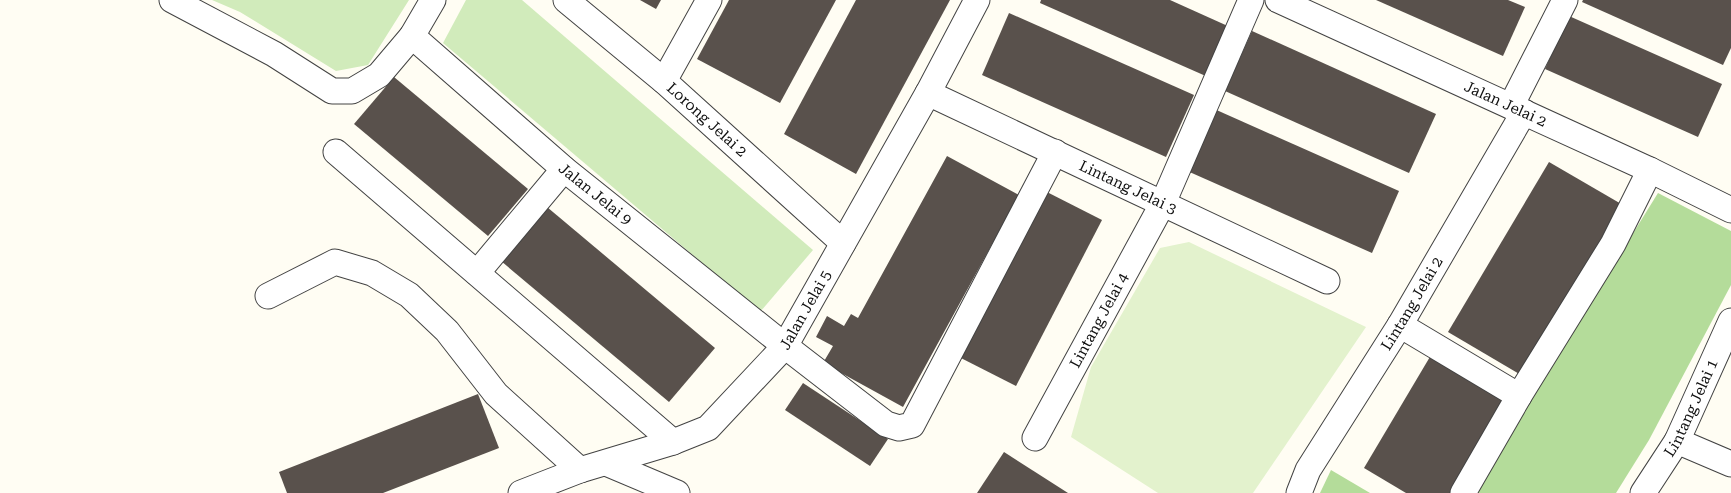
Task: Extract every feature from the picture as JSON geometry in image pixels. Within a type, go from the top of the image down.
[{"type":"street","points":[[172,0],[274,54],[332,91],[352,91],[379,75],[412,36],[433,0]]},
{"type":"street","name":"Lorong Jelai 2","points":[[566,0],[664,81],[843,243]]},
{"type":"street","points":[[664,81],[708,0]]},
{"type":"street","name":"Jalan Jelai 5","points":[[521,493],[580,470],[673,442],[708,428],[786,346],[928,93],[977,0]]},
{"type":"street","name":"Lintang Jelai 4","points":[[1035,438],[1163,203],[1250,0]]},
{"type":"street","name":"Lintang Jelai 2","points":[[1299,493],[1308,470],[1400,325],[1518,109],[1565,0]]},
{"type":"street","name":"Jalan Jelai 2","points":[[1286,2],[1650,170],[1731,210]]},
{"type":"street","name":"Jalan Jelai 9","points":[[412,36],[564,169],[886,424],[899,428],[912,425],[1054,152]]},
{"type":"street","name":"Lintang Jelai 3","points":[[928,93],[1327,281]]},
{"type":"street","points":[[336,152],[673,442]]},
{"type":"street","points":[[477,273],[564,169]]},
{"type":"street","points":[[1463,493],[1518,396],[1613,244],[1650,170]]},
{"type":"street","points":[[268,296],[336,262],[372,273],[409,295],[447,331],[496,394],[580,470]]},
{"type":"street","name":"Lintang Jelai 1","points":[[1643,493],[1677,440],[1731,321]]},
{"type":"street","points":[[1400,325],[1518,396]]},
{"type":"street","points":[[1677,440],[1731,464]]},
{"type":"street","points":[[606,463],[677,493]]},
{"type":"green space","points":[[212,0],[409,0],[368,65],[336,71],[240,12]]},
{"type":"green space","points":[[466,0],[522,0],[813,250],[760,312],[443,43]]},
{"type":"green space","points":[[1658,193],[1731,231],[1731,285],[1649,440],[1616,493],[1472,493]]},
{"type":"green space","points":[[1189,242],[1366,327],[1253,493],[1158,493],[1071,437],[1091,367],[1160,248]]},
{"type":"green space","points":[[1331,470],[1370,493],[1320,493]]},
{"type":"building","points":[[640,0],[661,0],[656,9]]},
{"type":"building","points":[[729,0],[836,0],[780,103],[697,59]]},
{"type":"building","points":[[856,0],[950,0],[856,174],[784,134]]},
{"type":"building","points":[[1041,0],[1170,0],[1230,27],[1208,77],[1040,3]]},
{"type":"building","points":[[1376,0],[1508,0],[1525,7],[1503,56]]},
{"type":"building","points":[[1583,0],[1731,0],[1731,48],[1723,65],[1582,2]]},
{"type":"building","points":[[1009,13],[1194,95],[1166,157],[982,75]]},
{"type":"building","points":[[1569,16],[1722,84],[1698,137],[1545,69]]},
{"type":"building","points":[[1252,31],[1436,114],[1409,173],[1225,91]]},
{"type":"building","points":[[394,77],[528,189],[488,236],[354,124]]},
{"type":"building","points":[[1212,108],[1399,191],[1372,253],[1185,170]]},
{"type":"building","points":[[947,156],[1019,195],[903,407],[823,363],[833,346],[816,337],[827,316],[844,326],[851,314],[858,318]]},
{"type":"building","points":[[1549,162],[1623,205],[1521,375],[1448,332]]},
{"type":"building","points":[[1041,189],[1102,220],[1016,386],[955,355]]},
{"type":"building","points":[[547,207],[715,348],[669,402],[501,261]]},
{"type":"building","points":[[1434,350],[1508,394],[1450,493],[1406,493],[1364,468]]},
{"type":"building","points":[[803,383],[888,439],[870,466],[785,410]]},
{"type":"building","points":[[478,394],[499,448],[383,493],[287,493],[279,472]]},
{"type":"building","points":[[1004,452],[1068,493],[977,493]]}]
